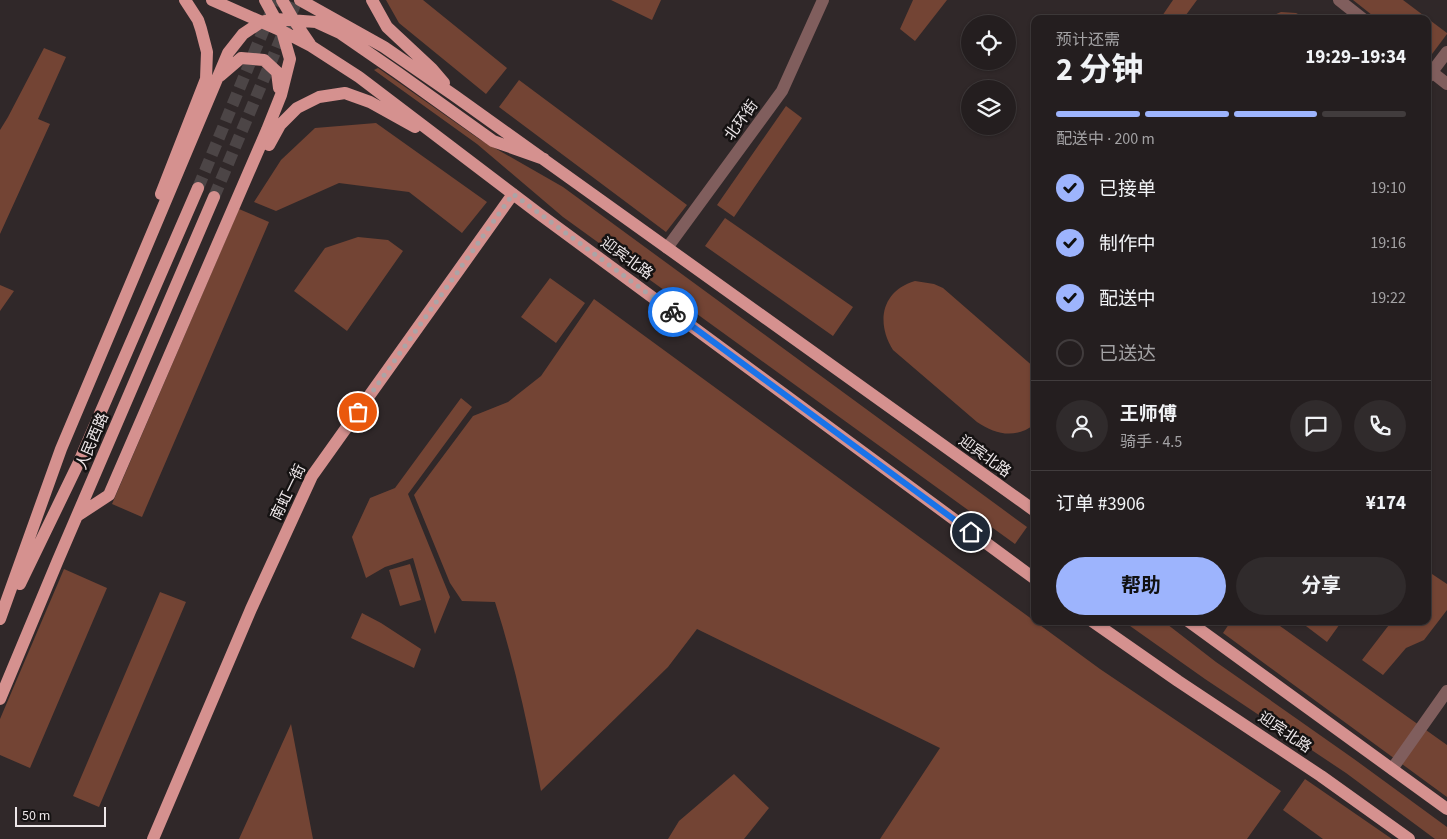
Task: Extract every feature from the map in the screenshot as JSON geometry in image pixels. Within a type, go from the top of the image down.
[{"type":"main road","points":[[140,263],[166,179],[206,79],[207,52],[201,29],[198,20],[185,0]]},
{"type":"main road","name":"迎宾北路","points":[[212,0],[311,46],[359,77],[513,194],[1031,576]]},
{"type":"main road","points":[[265,0],[301,0]]},
{"type":"main road","points":[[77,516],[109,495],[268,130],[290,59],[282,31],[265,0]]},
{"type":"main road","name":"迎宾北路","points":[[301,0],[384,47],[455,96],[1031,508]]},
{"type":"main road","points":[[372,0],[388,27],[432,69],[455,96]]},
{"type":"main road","points":[[283,1],[292,19],[311,46]]},
{"type":"main road","points":[[0,619],[61,449],[228,53],[243,34],[261,22],[276,19],[316,22],[340,33],[493,141],[544,159]]},
{"type":"main road","points":[[219,78],[241,58],[264,60],[277,72],[280,95]]},
{"type":"main road","points":[[234,208],[280,125],[297,108],[319,97],[345,94],[370,102],[457,151]]},
{"type":"main road","name":"人民西路","points":[[0,625],[79,462],[198,188]]},
{"type":"main road","name":"南虹一街","points":[[153,839],[251,609],[312,476],[513,194]]},
{"type":"main road","name":"人民西路","points":[[0,699],[214,197]]},
{"type":"main road","name":"迎宾北路","points":[[1098,625],[1321,776],[1409,839]]},
{"type":"main road","points":[[1194,625],[1447,809]]},
{"type":"street","name":"北环街","points":[[668,248],[782,91],[823,0]]},
{"type":"street","points":[[1339,0],[1358,15]]},
{"type":"street","points":[[1431,71],[1447,52]]},
{"type":"street","points":[[1431,74],[1447,84]]},
{"type":"street","points":[[1392,769],[1447,691]]},
{"type":"shaded area","points":[[386,0],[423,0],[507,68],[486,94],[399,23]]},
{"type":"shaded area","points":[[611,0],[661,0],[652,20]]},
{"type":"shaded area","points":[[913,0],[947,0],[915,41],[900,29]]},
{"type":"shaded area","points":[[1173,0],[1197,0],[1186,15],[1163,15]]},
{"type":"shaded area","points":[[1353,0],[1403,0],[1423,15],[1372,15]]},
{"type":"shaded area","points":[[1281,12],[1300,15],[1274,15]]},
{"type":"shaded area","points":[[1431,21],[1447,34],[1431,55]]},
{"type":"shaded area","points":[[44,48],[66,57],[38,119],[50,124],[0,234],[0,130]]},
{"type":"shaded area","points":[[378,68],[479,139],[563,187],[1027,527],[1015,544],[563,217],[477,144],[374,70]]},
{"type":"shaded area","points":[[519,80],[687,205],[666,232],[499,107]]},
{"type":"shaded area","points":[[786,106],[802,118],[734,217],[717,205]]},
{"type":"shaded area","points":[[376,123],[487,202],[462,233],[409,192],[339,183],[276,211],[254,202],[281,160],[315,128]]},
{"type":"shaded area","points":[[239,209],[269,222],[142,517],[112,504]]},
{"type":"shaded area","points":[[725,218],[853,307],[833,336],[705,246]]},
{"type":"shaded area","points":[[358,237],[388,240],[403,251],[347,331],[294,291],[325,248]]},
{"type":"shaded area","points":[[550,278],[585,303],[556,343],[521,317]]},
{"type":"shaded area","points":[[915,281],[934,284],[943,288],[1031,365],[1031,427],[1021,432],[1006,434],[991,430],[977,422],[893,350],[884,329],[885,309],[895,292]]},
{"type":"shaded area","points":[[0,285],[14,291],[0,311]]},
{"type":"shaded area","points":[[594,299],[1031,619],[1031,625],[1040,625],[1100,669],[1281,791],[1247,839],[880,839],[940,748],[697,629],[668,667],[541,791],[515,672],[495,602],[462,601],[450,583],[414,495],[473,416],[508,402],[541,376]]},
{"type":"shaded area","points":[[461,398],[472,407],[408,494],[450,597],[435,634],[413,558],[385,567],[366,578],[352,537],[370,498],[395,488]]},
{"type":"shaded area","points":[[410,564],[421,600],[400,606],[389,570]]},
{"type":"shaded area","points":[[64,569],[107,588],[30,768],[0,755],[0,719]]},
{"type":"shaded area","points":[[1431,573],[1447,584],[1447,610],[1424,640],[1406,648],[1383,675],[1362,660],[1389,625],[1431,625]]},
{"type":"shaded area","points":[[160,592],[186,602],[99,807],[73,796]]},
{"type":"shaded area","points":[[362,613],[421,649],[414,668],[351,638]]},
{"type":"shaded area","points":[[1129,625],[1168,625],[1216,662],[1447,827],[1447,839],[1435,839],[1346,773],[1205,679]]},
{"type":"shaded area","points":[[1228,625],[1279,625],[1447,745],[1447,797],[1223,633]]},
{"type":"shaded area","points":[[1305,625],[1339,625],[1327,642]]},
{"type":"shaded area","points":[[291,724],[313,839],[239,839]]},
{"type":"shaded area","points":[[734,774],[769,808],[744,839],[668,839],[679,821]]},
{"type":"shaded area","points":[[1305,779],[1392,839],[1323,839],[1283,810]]},
{"type":"tunnel","points":[[198,188],[276,0]]},
{"type":"tunnel","points":[[214,197],[297,0]]},
{"type":"way so far","points":[[358,412],[513,194],[673,312]]},
{"type":"route","points":[[673,312],[971,532]]}]
